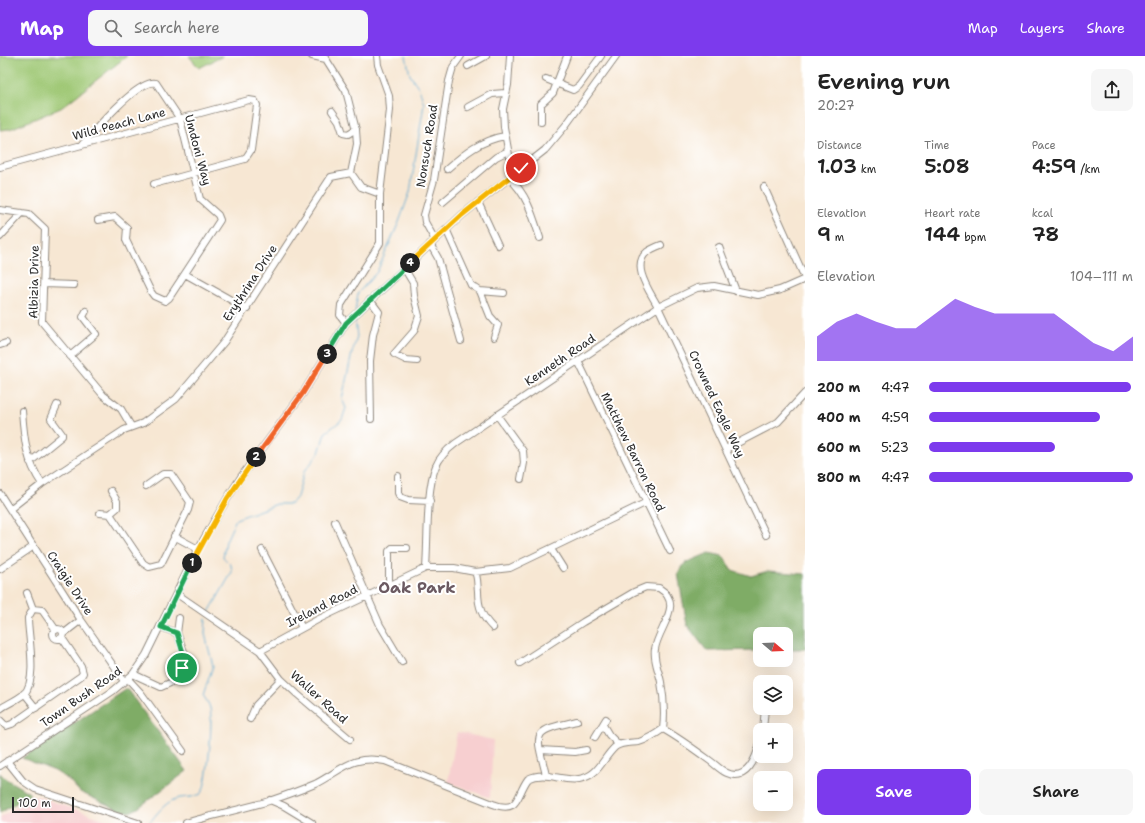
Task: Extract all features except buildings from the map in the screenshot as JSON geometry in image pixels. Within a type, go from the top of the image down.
[{"type":"street","points":[[312,56],[325,57],[346,91],[356,129],[357,144],[351,173],[361,187],[380,194]]},
{"type":"street","points":[[348,321],[340,315],[341,305],[380,243],[380,194],[390,110],[389,96],[378,65],[377,56]]},
{"type":"street","name":"Nonsuch Road","points":[[461,56],[454,67],[449,81],[434,180],[425,210],[426,222],[438,258],[461,341]]},
{"type":"street","points":[[468,66],[486,56]]},
{"type":"street","points":[[510,56],[508,85],[505,93],[503,108],[505,136],[509,155],[521,168]]},
{"type":"street","points":[[542,122],[541,104],[553,93],[567,56]]},
{"type":"street","points":[[546,79],[557,82],[569,89],[576,89],[601,56]]},
{"type":"street","name":"Town Bush Road","points":[[0,766],[133,674],[146,655],[161,627],[198,549],[241,477],[303,393],[348,321],[362,306],[446,229],[478,202],[538,156],[556,139],[616,56]]},
{"type":"street","name":"Umdoni Way","points":[[82,145],[116,106],[151,82],[156,83],[180,119],[200,199],[218,215],[220,220],[169,298],[165,301],[159,300],[151,292],[126,238],[127,230],[124,224],[115,217],[98,220]]},
{"type":"street","points":[[468,108],[492,94],[505,93]]},
{"type":"street","name":"Wild Peach Lane","points":[[0,167],[249,100],[256,103],[250,150],[248,156],[243,160],[154,184]]},
{"type":"street","points":[[332,111],[339,121],[343,133],[348,134],[356,129]]},
{"type":"street","points":[[447,169],[463,155],[482,142],[505,136]]},
{"type":"street","points":[[443,202],[496,157],[508,151]]},
{"type":"street","name":"Erythrina Drive","points":[[12,509],[42,484],[131,426],[143,423],[176,399],[224,342],[247,309],[328,180],[335,175],[351,173]]},
{"type":"street","points":[[509,178],[526,199],[540,238]]},
{"type":"street","points":[[764,187],[805,278]]},
{"type":"street","points":[[478,202],[498,245]]},
{"type":"street","name":"Albizia Drive","points":[[0,210],[32,216],[45,229],[42,322],[103,395],[121,409],[131,426]]},
{"type":"street","points":[[0,237],[22,213]]},
{"type":"street","points":[[446,229],[471,285],[480,291],[504,293]]},
{"type":"street","name":"Crowned Eagle Way","points":[[661,245],[646,253],[642,258],[640,266],[641,275],[647,284],[766,535]]},
{"type":"street","points":[[719,247],[736,291]]},
{"type":"street","points":[[404,268],[413,283],[414,296],[419,316],[414,331],[394,354],[406,360],[417,361]]},
{"type":"street","points":[[184,274],[247,309]]},
{"type":"street","name":"Kenneth Road","points":[[426,568],[430,501],[435,467],[441,456],[456,443],[658,307],[698,288],[714,286],[758,295],[765,295],[780,290],[805,278]]},
{"type":"street","points":[[44,284],[74,285]]},
{"type":"street","points":[[480,291],[490,316],[498,325],[494,337]]},
{"type":"street","points":[[370,300],[379,312],[373,335],[370,361],[372,418]]},
{"type":"street","points":[[70,356],[96,334],[83,317],[86,311]]},
{"type":"street","name":"Matthew Barron Road","points":[[578,361],[645,503],[670,551]]},
{"type":"street","points":[[726,449],[774,424],[805,393]]},
{"type":"street","points":[[30,462],[62,436],[51,419],[57,405]]},
{"type":"street","points":[[22,411],[25,446],[30,462],[42,484]]},
{"type":"street","points":[[497,415],[523,451],[524,463],[521,479]]},
{"type":"street","points":[[110,514],[143,563],[149,567],[161,564],[188,510],[189,499],[171,474],[163,474],[146,486]]},
{"type":"street","points":[[398,476],[398,493],[400,497],[408,500],[430,501]]},
{"type":"street","points":[[110,514],[118,504],[111,491]]},
{"type":"street","name":"Craigie Drive","points":[[0,494],[12,509],[80,619],[126,680],[141,693],[183,751]]},
{"type":"street","name":"Ireland Road","points":[[260,651],[389,584],[426,568],[454,568],[475,572],[510,568],[645,503]]},
{"type":"street","points":[[100,513],[110,514]]},
{"type":"street","points":[[335,522],[380,625],[402,662]]},
{"type":"street","points":[[174,536],[198,549]]},
{"type":"street","points":[[0,569],[34,546]]},
{"type":"street","points":[[389,584],[389,551],[392,548],[407,548]]},
{"type":"street","points":[[551,549],[563,568]]},
{"type":"street","points":[[262,550],[302,628]]},
{"type":"street","points":[[475,572],[480,611],[493,628]]},
{"type":"street","points":[[520,663],[583,622],[634,592],[646,587],[659,588],[668,598],[670,609],[669,616],[659,634],[654,652],[665,708],[663,729]]},
{"type":"street","points":[[27,593],[34,609]]},
{"type":"street","points":[[177,594],[203,610],[260,651]]},
{"type":"street","points":[[0,720],[4,726],[8,726],[78,680],[83,673],[81,666],[60,633],[44,613],[40,610],[34,609]]},
{"type":"street","points":[[0,709],[24,693],[31,671],[28,618],[34,609]]},
{"type":"street","points":[[133,674],[161,688],[170,683],[180,673],[184,665],[184,652],[177,633],[179,618]]},
{"type":"street","points":[[60,633],[80,619]]},
{"type":"street","points":[[161,627],[177,633]]},
{"type":"street","name":"Waller Road","points":[[260,651],[281,678],[296,694],[350,739]]},
{"type":"street","points":[[250,719],[256,705],[281,678]]},
{"type":"street","points":[[24,693],[36,708]]},
{"type":"street","points":[[546,775],[540,750],[539,736],[545,729],[577,721]]},
{"type":"street","points":[[595,737],[605,722],[609,735],[619,745]]},
{"type":"street","points":[[663,729],[688,743],[720,769],[732,775],[740,774],[748,770],[753,763]]},
{"type":"street","points":[[186,823],[270,800],[315,783],[338,769],[354,762],[371,759],[385,761],[503,807],[515,804],[528,779],[546,775],[578,780],[586,778],[596,772],[615,747],[640,741],[663,729]]},
{"type":"street","points":[[540,750],[575,752],[586,750]]},
{"type":"street","points":[[7,761],[23,781],[35,790],[137,823]]},
{"type":"street","points":[[270,800],[284,806],[312,823]]},
{"type":"shaded area","points":[[457,732],[493,740],[490,798],[448,782]]},
{"type":"shaded area","points":[[37,796],[115,823],[0,823],[0,818],[17,806]]},
{"type":"green space","points":[[0,56],[127,56],[61,108],[10,129],[0,130]]},
{"type":"green space","points":[[189,56],[223,56],[199,68]]},
{"type":"green space","points":[[709,553],[723,556],[732,570],[751,576],[768,571],[805,574],[805,649],[793,649],[793,627],[753,627],[753,650],[707,651],[687,625],[678,574],[685,563]]},
{"type":"green space","points":[[126,688],[187,771],[138,808],[130,812],[119,810],[80,792],[69,780],[55,771],[22,758]]},
{"type":"green space","points":[[0,773],[6,779],[31,794],[0,813]]},
{"type":"waterway","points":[[355,312],[358,293],[377,272],[399,222],[410,192],[424,104],[419,88],[410,75],[406,56]]},
{"type":"waterway","points":[[208,614],[232,572],[231,565],[223,557],[226,541],[236,519],[277,504],[291,504],[297,497],[304,472],[319,453],[325,433],[342,420],[346,408],[342,399],[357,337],[355,319]]},
{"type":"waterway","points":[[149,823],[168,803],[179,798],[197,796],[202,792],[204,787],[209,751],[211,714],[208,703],[203,695],[213,666],[205,634],[206,618]]},
{"type":"district","name":"Oak Park","points":[[417,587]]},
{"type":"route","points":[[182,668],[184,665],[184,656],[177,633],[161,627],[198,549],[241,477],[303,393],[346,323],[362,306],[446,229],[521,168]]}]
